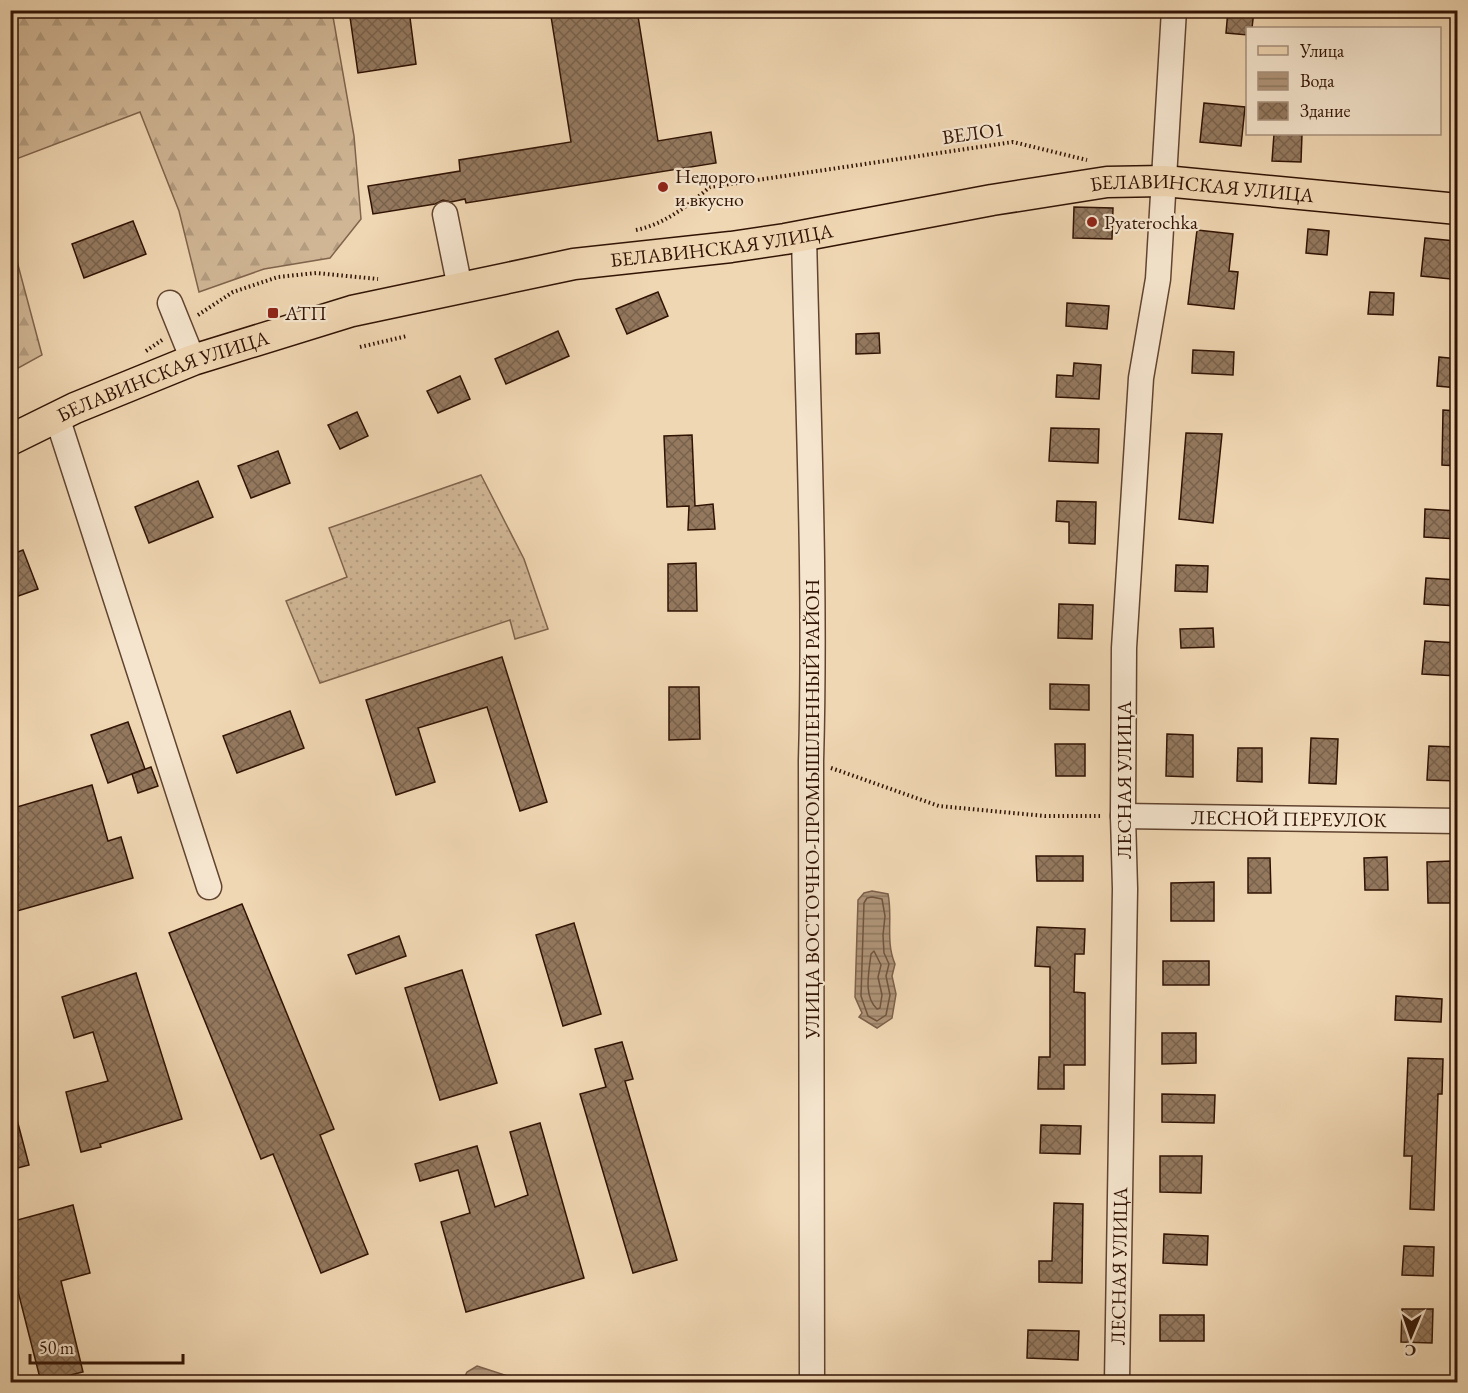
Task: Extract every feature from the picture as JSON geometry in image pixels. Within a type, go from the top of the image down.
[{"type":"main road","name":"БЕЛАВИНСКАЯ УЛИЦА","points":[[10,440],[57,417],[193,360],[351,311],[574,264],[731,247],[804,236],[992,200],[1107,182],[1164,181],[1458,209]]},
{"type":"street","name":"ЛЕСНАЯ УЛИЦА","points":[[1117,1383],[1125,890],[1124,648],[1141,378],[1158,279],[1174,10]]},
{"type":"street","points":[[445,214],[460,288]]},
{"type":"street","name":"УЛИЦА ВОСТОЧНО-ПРОМЫШЛЕННЫЙ РАЙОН","points":[[804,236],[811,468],[813,694],[811,761],[812,1383]]},
{"type":"street","points":[[170,303],[193,360]]},
{"type":"street","points":[[57,417],[209,887]]},
{"type":"street","name":"ЛЕСНОЙ ПЕРЕУЛОК","points":[[1123,816],[1458,821]]},
{"type":"path","name":"ВЕЛО1","points":[[783,176],[1013,142],[1090,160]]},
{"type":"path","points":[[360,347],[407,336]]},
{"type":"path","points":[[811,761],[939,806],[1045,816],[1123,816]]},
{"type":"green space","points":[[11,10],[332,11],[354,136],[361,219],[330,258],[264,269],[199,292],[179,211],[140,112],[11,161]]},
{"type":"green space","points":[[10,235],[42,355],[11,372],[10,372]]},
{"type":"green space","points":[[481,475],[524,559],[548,629],[515,639],[510,620],[320,683],[286,601],[347,577],[329,528]]},
{"type":"water","points":[[872,891],[888,894],[890,947],[895,964],[892,976],[896,994],[892,1018],[877,1028],[859,1017],[862,1013],[855,997],[858,900],[864,893]]},
{"type":"water","points":[[477,1366],[520,1380],[520,1382],[456,1382],[463,1380],[467,1372]]},
{"type":"building","points":[[349,10],[409,10],[416,64],[358,73]]},
{"type":"building","points":[[550,10],[637,10],[658,141],[711,132],[716,163],[466,203],[465,199],[451,202],[443,200],[435,204],[373,214],[368,186],[460,171],[459,160],[571,142]]},
{"type":"building","points":[[1228,10],[1254,10],[1252,27],[1246,27],[1246,35],[1226,33]]},
{"type":"building","points":[[1204,103],[1245,107],[1241,146],[1200,142]]},
{"type":"building","points":[[1274,135],[1302,135],[1301,162],[1272,161]]},
{"type":"building","points":[[1074,207],[1113,208],[1112,239],[1073,238]]},
{"type":"building","points":[[133,221],[146,254],[84,278],[72,244]]},
{"type":"building","points":[[1308,229],[1329,231],[1327,255],[1306,253]]},
{"type":"building","points":[[1197,230],[1233,234],[1229,271],[1238,272],[1234,309],[1188,304]]},
{"type":"building","points":[[1425,238],[1455,241],[1451,279],[1421,276]]},
{"type":"building","points":[[658,292],[668,316],[627,334],[616,309]]},
{"type":"building","points":[[1370,292],[1394,293],[1393,315],[1368,314]]},
{"type":"building","points":[[1067,303],[1109,306],[1107,329],[1066,326]]},
{"type":"building","points":[[558,331],[569,356],[506,384],[495,359]]},
{"type":"building","points":[[879,333],[880,353],[856,354],[856,334]]},
{"type":"building","points":[[1193,350],[1234,352],[1233,375],[1192,373]]},
{"type":"building","points":[[1439,357],[1458,359],[1458,388],[1437,386]]},
{"type":"building","points":[[1074,363],[1101,365],[1099,399],[1056,397],[1057,375],[1073,376]]},
{"type":"building","points":[[460,376],[470,399],[438,413],[427,391]]},
{"type":"building","points":[[1443,410],[1458,411],[1458,466],[1442,465]]},
{"type":"building","points":[[357,412],[368,436],[340,449],[328,425]]},
{"type":"building","points":[[1051,428],[1099,429],[1098,463],[1049,461]]},
{"type":"building","points":[[1186,433],[1222,434],[1213,523],[1179,519]]},
{"type":"building","points":[[692,435],[695,506],[713,504],[715,529],[688,530],[689,506],[667,507],[664,436]]},
{"type":"building","points":[[278,451],[290,483],[251,498],[238,466]]},
{"type":"building","points":[[198,481],[213,517],[149,543],[135,507]]},
{"type":"building","points":[[1057,501],[1096,502],[1095,544],[1069,543],[1069,522],[1056,521]]},
{"type":"building","points":[[1425,509],[1458,511],[1458,539],[1424,537]]},
{"type":"building","points":[[23,550],[38,589],[10,599],[10,555]]},
{"type":"building","points":[[696,563],[697,611],[668,611],[668,564]]},
{"type":"building","points":[[1176,565],[1208,566],[1207,592],[1175,591]]},
{"type":"building","points":[[1426,578],[1458,580],[1458,606],[1424,604]]},
{"type":"building","points":[[1059,604],[1093,605],[1092,639],[1058,638]]},
{"type":"building","points":[[1213,628],[1214,647],[1181,648],[1180,629]]},
{"type":"building","points":[[1425,641],[1458,643],[1458,676],[1422,674]]},
{"type":"building","points":[[502,657],[547,802],[520,811],[487,707],[418,728],[435,782],[396,795],[366,700]]},
{"type":"building","points":[[1050,684],[1089,685],[1089,710],[1050,709]]},
{"type":"building","points":[[669,687],[699,687],[700,739],[669,740]]},
{"type":"building","points":[[290,711],[304,748],[237,773],[223,736]]},
{"type":"building","points":[[128,722],[145,769],[108,783],[91,735]]},
{"type":"building","points":[[1167,734],[1193,735],[1193,777],[1166,776]]},
{"type":"building","points":[[1311,738],[1338,739],[1336,784],[1309,783]]},
{"type":"building","points":[[1055,744],[1085,744],[1085,776],[1056,776]]},
{"type":"building","points":[[1429,746],[1458,747],[1458,781],[1427,780]]},
{"type":"building","points":[[1238,748],[1262,748],[1262,782],[1237,781]]},
{"type":"building","points":[[151,767],[158,786],[138,793],[132,774]]},
{"type":"building","points":[[92,785],[108,841],[121,837],[133,878],[10,913],[10,869],[18,867],[10,839],[10,809]]},
{"type":"building","points":[[1036,856],[1083,856],[1083,881],[1037,881]]},
{"type":"building","points":[[1387,857],[1388,890],[1365,890],[1364,858]]},
{"type":"building","points":[[1248,858],[1270,858],[1271,893],[1248,893]]},
{"type":"building","points":[[1451,861],[1452,903],[1428,903],[1427,862]]},
{"type":"building","points":[[1214,882],[1214,921],[1171,921],[1171,883]]},
{"type":"building","points":[[242,904],[334,1129],[320,1135],[368,1254],[321,1273],[273,1154],[261,1159],[169,933]]},
{"type":"building","points":[[574,923],[601,1014],[563,1026],[536,935]]},
{"type":"building","points":[[1037,927],[1085,929],[1084,954],[1075,954],[1074,992],[1085,993],[1085,1065],[1064,1065],[1064,1089],[1038,1089],[1039,1057],[1050,1057],[1050,967],[1035,966]]},
{"type":"building","points":[[399,936],[406,956],[356,974],[348,955]]},
{"type":"building","points":[[1163,961],[1209,961],[1209,985],[1163,985]]},
{"type":"building","points":[[462,970],[497,1083],[440,1100],[405,988]]},
{"type":"building","points":[[136,973],[182,1119],[81,1152],[66,1092],[108,1081],[93,1032],[74,1038],[62,997]]},
{"type":"building","points":[[1396,996],[1442,999],[1441,1022],[1395,1020]]},
{"type":"building","points":[[1162,1033],[1196,1033],[1196,1063],[1162,1064]]},
{"type":"building","points":[[622,1042],[633,1079],[625,1081],[677,1260],[633,1273],[580,1094],[606,1087],[595,1049]]},
{"type":"building","points":[[1408,1058],[1443,1059],[1442,1094],[1438,1094],[1434,1210],[1410,1209],[1412,1156],[1404,1156]]},
{"type":"building","points":[[1162,1094],[1215,1095],[1214,1123],[1162,1122]]},
{"type":"building","points":[[16,1116],[29,1165],[10,1170],[10,1117]]},
{"type":"building","points":[[540,1123],[584,1278],[466,1312],[441,1222],[470,1213],[458,1170],[420,1181],[415,1164],[477,1146],[495,1207],[528,1195],[510,1132]]},
{"type":"building","points":[[1041,1125],[1081,1126],[1080,1154],[1040,1153]]},
{"type":"building","points":[[1160,1156],[1202,1156],[1201,1193],[1160,1192]]},
{"type":"building","points":[[1054,1203],[1083,1204],[1082,1283],[1039,1282],[1039,1261],[1052,1261]]},
{"type":"building","points":[[73,1205],[90,1273],[61,1281],[83,1372],[41,1382],[10,1260],[10,1222]]},
{"type":"building","points":[[1164,1234],[1208,1236],[1207,1265],[1163,1263]]},
{"type":"building","points":[[1404,1246],[1434,1247],[1433,1276],[1402,1275]]},
{"type":"building","points":[[1402,1309],[1433,1309],[1432,1343],[1401,1342]]},
{"type":"building","points":[[1160,1315],[1204,1315],[1204,1341],[1160,1341]]},
{"type":"building","points":[[1028,1330],[1079,1331],[1078,1360],[1027,1358]]},
{"type":"place","name":"Недорого и вкусно","points":[[663,187]]},
{"type":"place","name":"Pyaterochka","points":[[1092,222]]},
{"type":"place","name":"АТП","points":[[273,313]]}]
